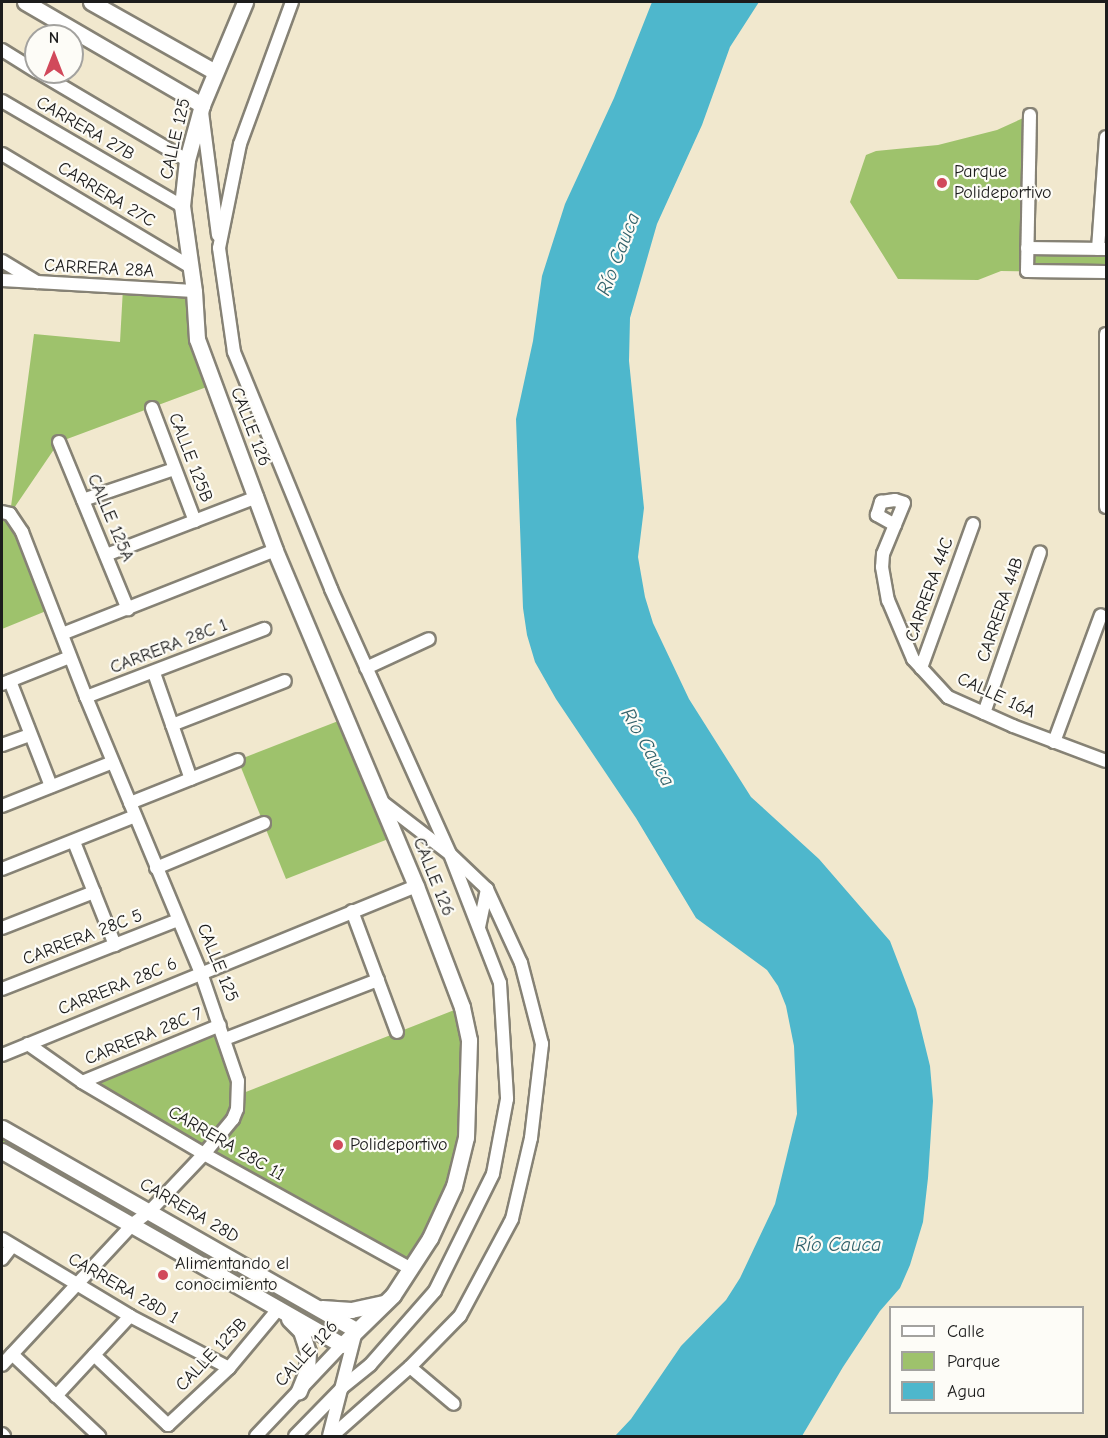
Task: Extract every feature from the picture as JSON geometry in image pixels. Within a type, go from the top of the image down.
[{"type":"street","points":[[26,2],[202,105],[234,352],[331,589],[450,854],[500,984],[507,1099],[493,1174],[435,1290],[370,1365],[342,1388],[295,1437]]},
{"type":"street","points":[[91,2],[215,72]]},
{"type":"street","name":"CALLE 125","points":[[194,291],[182,206],[187,160],[202,105],[246,2]]},
{"type":"street","points":[[219,248],[240,144],[292,2]]},
{"type":"street","points":[[2,50],[24,63]]},
{"type":"street","points":[[59,84],[187,160]]},
{"type":"street","name":"CARRERA 27B","points":[[2,101],[182,206]]},
{"type":"street","points":[[1030,115],[1027,271],[1107,272]]},
{"type":"street","points":[[1027,248],[1102,249],[1107,137]]},
{"type":"street","name":"CARRERA 27C","points":[[2,154],[191,267]]},
{"type":"street","points":[[2,261],[41,284]]},
{"type":"street","name":"CARRERA 28A","points":[[2,280],[194,291]]},
{"type":"street","name":"CALLE 126","points":[[194,291],[196,339],[275,550],[416,886],[462,1007],[469,1040],[466,1137],[454,1186],[430,1238],[384,1303],[256,1437]]},
{"type":"street","points":[[1106,507],[1107,334]]},
{"type":"street","name":"CALLE 125B","points":[[152,408],[195,521]]},
{"type":"street","name":"CALLE 125A","points":[[59,442],[128,609]]},
{"type":"street","points":[[83,500],[174,469]]},
{"type":"street","points":[[106,555],[256,497]]},
{"type":"street","name":"CALLE 125","points":[[2,1365],[134,1224],[150,1211],[204,1154],[233,1119],[237,1109],[238,1081],[201,973],[86,698],[21,532],[6,513]]},
{"type":"street","name":"CARRERA 44C","points":[[921,668],[973,524]]},
{"type":"street","name":"CALLE 16A","points":[[894,525],[883,554],[882,567],[888,600],[913,659],[921,668],[948,697],[1054,742],[1107,761]]},
{"type":"street","points":[[62,634],[275,550]]},
{"type":"street","name":"CARRERA 44B","points":[[984,713],[1040,552]]},
{"type":"street","points":[[1054,742],[1101,615]]},
{"type":"street","name":"CARRERA 28C 1","points":[[86,698],[264,629]]},
{"type":"street","points":[[366,668],[429,639]]},
{"type":"street","points":[[51,786],[6,682],[70,657]]},
{"type":"street","points":[[154,673],[191,779]]},
{"type":"street","points":[[172,725],[285,681]]},
{"type":"street","points":[[2,745],[29,735]]},
{"type":"street","points":[[130,803],[238,760]]},
{"type":"street","points":[[2,806],[113,762]]},
{"type":"street","points":[[330,1437],[410,1367],[460,1316],[512,1219],[531,1138],[542,1044],[521,963],[487,889],[450,854],[381,801]]},
{"type":"street","points":[[2,869],[135,816]]},
{"type":"street","points":[[156,867],[264,823]]},
{"type":"street","points":[[74,842],[116,945]]},
{"type":"street","name":"CARRERA 28C 6","points":[[2,1055],[416,886]]},
{"type":"street","points":[[479,928],[487,889]]},
{"type":"street","points":[[2,928],[94,892]]},
{"type":"street","points":[[352,911],[397,1032]]},
{"type":"street","name":"CARRERA 28C 5","points":[[2,989],[178,920]]},
{"type":"street","name":"CARRERA 28C 7","points":[[225,1039],[378,980]]},
{"type":"street","name":"CARRERA 28C 7","points":[[81,1082],[220,1025]]},
{"type":"street","name":"CARRERA 28C 11","points":[[28,1044],[81,1082],[204,1154],[410,1268]]},
{"type":"street","name":"CARRERA 28D","points":[[2,1128],[356,1330]]},
{"type":"street","points":[[2,1151],[134,1224],[342,1345]]},
{"type":"street","points":[[2,1259],[7,1242]]},
{"type":"street","name":"CARRERA 28D 1","points":[[7,1242],[130,1316],[228,1368]]},
{"type":"street","points":[[319,1308],[351,1310],[384,1303]]},
{"type":"street","points":[[279,1308],[301,1331],[305,1339],[308,1352],[307,1371],[299,1391]]},
{"type":"street","name":"CALLE 125B","points":[[94,1355],[168,1425],[228,1368],[279,1308]]},
{"type":"street","points":[[56,1396],[130,1316]]},
{"type":"street","points":[[330,1437],[356,1330]]},
{"type":"street","points":[[12,1354],[99,1437]]},
{"type":"street","points":[[410,1367],[454,1404]]},
{"type":"green space","name":"Parque Polideportivo","points":[[1030,115],[1027,248],[1106,249],[1106,272],[1001,271],[978,280],[898,279],[850,202],[866,155],[876,151],[938,145],[997,130]]},
{"type":"green space","points":[[123,288],[194,291],[212,385],[59,442],[10,514],[34,334],[120,342]]},
{"type":"green space","points":[[2,512],[10,514],[51,609],[2,629]]},
{"type":"green space","points":[[346,718],[396,836],[286,879],[238,760]]},
{"type":"green space","name":"Polideportivo","points":[[462,1007],[469,1040],[454,1186],[410,1268],[82,1082],[220,1025],[238,1095]]},
{"type":"green space","points":[[2,1128],[356,1330],[342,1345],[2,1151]]},
{"type":"water","name":"Río Cauca","points":[[652,2],[759,2],[730,47],[702,125],[657,224],[630,318],[629,361],[644,508],[638,557],[645,597],[653,623],[689,699],[751,797],[819,859],[890,941],[916,1009],[930,1066],[933,1101],[928,1178],[923,1222],[910,1265],[900,1288],[880,1311],[802,1436],[615,1436],[631,1419],[681,1346],[726,1300],[740,1278],[775,1204],[797,1114],[794,1046],[786,1006],[778,986],[767,970],[696,918],[636,818],[556,699],[535,662],[527,635],[523,608],[516,419],[533,341],[542,276],[565,204],[614,98]]},
{"type":"place","name":"Parque Polideportivo","points":[[942,183]]},
{"type":"place","name":"Polideportivo","points":[[338,1145]]},
{"type":"place","name":"Alimentando el conocimiento","points":[[163,1275]]}]
